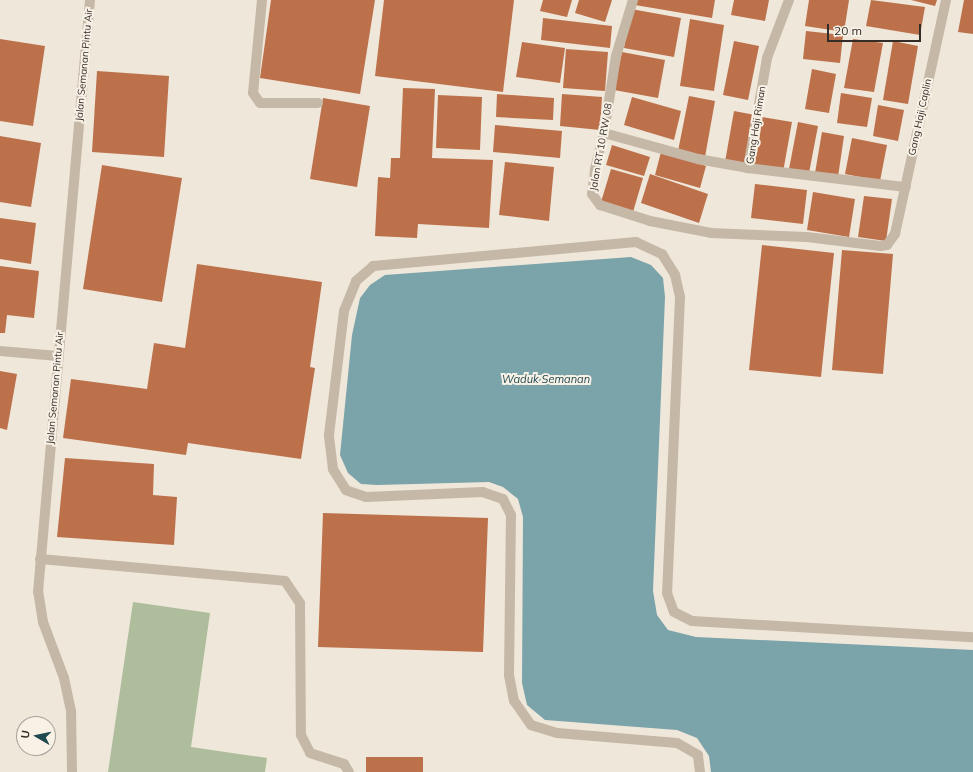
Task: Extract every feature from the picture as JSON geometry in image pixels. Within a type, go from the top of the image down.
[{"type":"street","name":"Jalan Semanan Pintu Air","points":[[72,772],[71,711],[64,678],[44,622],[38,592],[90,0]]},
{"type":"street","points":[[262,0],[252,93],[260,103],[318,103]]},
{"type":"street","name":"Jalan RT 10 RW 08","points":[[633,0],[616,56],[604,133],[592,194],[600,205],[650,222],[711,233],[807,237],[880,246],[886,245],[894,234]]},
{"type":"street","name":"Gang Haji Riman","points":[[789,0],[767,58],[748,168],[906,187]]},
{"type":"street","name":"Gang Haji Caplin","points":[[894,234],[906,187],[946,0]]},
{"type":"street","points":[[604,133],[698,159],[748,168]]},
{"type":"street","points":[[700,772],[698,755],[677,743],[557,733],[531,725],[514,701],[509,675],[511,515],[503,498],[483,492],[366,497],[346,490],[333,469],[329,435],[344,311],[356,281],[373,266],[636,242],[662,254],[675,275],[680,297],[667,593],[674,612],[692,621],[973,637]]},
{"type":"street","points":[[0,351],[58,356]]},
{"type":"street","points":[[40,560],[285,581],[300,603],[301,735],[310,753],[344,764],[349,772]]},
{"type":"green space","points":[[133,602],[210,613],[191,747],[267,758],[265,772],[108,772]]},
{"type":"water","name":"Waduk Semanan","points":[[631,257],[651,265],[663,278],[665,297],[653,591],[657,615],[668,630],[696,637],[973,650],[973,772],[711,772],[709,756],[697,738],[677,730],[545,720],[527,705],[522,683],[523,517],[518,499],[503,487],[489,482],[377,485],[361,484],[348,473],[340,455],[352,335],[360,298],[370,285],[385,275]]},
{"type":"building","points":[[271,0],[375,0],[360,94],[260,78]]},
{"type":"building","points":[[384,0],[514,0],[503,92],[375,76]]},
{"type":"building","points":[[543,0],[572,0],[567,17],[540,11]]},
{"type":"building","points":[[579,0],[612,0],[605,22],[575,13]]},
{"type":"building","points":[[636,0],[715,0],[712,18],[635,5]]},
{"type":"building","points":[[734,0],[769,0],[765,21],[731,15]]},
{"type":"building","points":[[809,0],[849,0],[844,32],[805,26]]},
{"type":"building","points":[[871,0],[925,7],[920,35],[866,26]]},
{"type":"building","points":[[911,0],[937,0],[935,6]]},
{"type":"building","points":[[964,0],[973,0],[973,34],[958,32]]},
{"type":"building","points":[[631,9],[681,18],[674,57],[624,48]]},
{"type":"building","points":[[543,18],[612,26],[610,48],[541,40]]},
{"type":"building","points":[[690,19],[724,25],[714,91],[680,86]]},
{"type":"building","points":[[806,31],[843,35],[840,63],[803,59]]},
{"type":"building","points":[[0,39],[45,46],[33,126],[0,121]]},
{"type":"building","points":[[853,39],[883,43],[874,92],[844,88]]},
{"type":"building","points":[[734,41],[759,46],[748,100],[723,95]]},
{"type":"building","points":[[893,41],[918,46],[908,104],[883,100]]},
{"type":"building","points":[[522,42],[565,48],[560,83],[516,77]]},
{"type":"building","points":[[566,49],[608,52],[605,91],[563,88]]},
{"type":"building","points":[[622,52],[665,60],[658,98],[614,90]]},
{"type":"building","points":[[812,69],[836,74],[829,113],[805,109]]},
{"type":"building","points":[[97,71],[169,76],[164,157],[92,152]]},
{"type":"building","points":[[403,88],[435,89],[432,158],[493,160],[489,228],[418,224],[417,238],[375,236],[378,177],[390,178],[391,158],[400,158]]},
{"type":"building","points":[[841,93],[872,98],[867,127],[837,123]]},
{"type":"building","points":[[497,94],[554,98],[553,120],[496,117]]},
{"type":"building","points":[[562,94],[602,97],[600,130],[560,126]]},
{"type":"building","points":[[438,95],[482,97],[480,150],[436,148]]},
{"type":"building","points":[[689,96],[715,101],[705,157],[678,151]]},
{"type":"building","points":[[632,97],[681,111],[674,140],[624,125]]},
{"type":"building","points":[[323,98],[370,106],[357,187],[310,179]]},
{"type":"building","points":[[878,105],[904,110],[898,141],[873,136]]},
{"type":"building","points":[[734,111],[755,115],[745,166],[725,162]]},
{"type":"building","points":[[762,117],[792,122],[783,172],[753,166]]},
{"type":"building","points":[[798,122],[818,126],[809,173],[789,169]]},
{"type":"building","points":[[495,125],[562,131],[560,158],[493,152]]},
{"type":"building","points":[[822,132],[844,136],[838,177],[815,173]]},
{"type":"building","points":[[0,136],[41,143],[31,207],[0,202]]},
{"type":"building","points":[[852,138],[887,145],[880,181],[845,174]]},
{"type":"building","points":[[612,145],[650,157],[644,176],[606,165]]},
{"type":"building","points":[[661,152],[706,166],[700,188],[655,175]]},
{"type":"building","points":[[505,162],[554,167],[549,221],[499,215]]},
{"type":"building","points":[[102,165],[182,178],[162,302],[83,289]]},
{"type":"building","points":[[611,169],[643,178],[633,212],[601,202]]},
{"type":"building","points":[[650,174],[708,194],[699,223],[641,203]]},
{"type":"building","points":[[755,184],[807,190],[803,224],[751,218]]},
{"type":"building","points":[[813,192],[855,199],[849,237],[807,230]]},
{"type":"building","points":[[864,196],[892,199],[886,241],[858,237]]},
{"type":"building","points":[[0,218],[36,223],[31,264],[0,259]]},
{"type":"building","points":[[762,245],[834,253],[821,377],[749,370]]},
{"type":"building","points":[[842,250],[893,254],[883,374],[832,370]]},
{"type":"building","points":[[197,264],[322,282],[310,367],[315,368],[301,459],[188,443],[186,455],[63,438],[71,379],[147,389],[154,343],[185,348]]},
{"type":"building","points":[[0,266],[39,271],[34,318],[7,315],[5,333],[0,333]]},
{"type":"building","points":[[0,371],[17,374],[7,430],[0,428]]},
{"type":"building","points":[[65,458],[154,464],[153,495],[177,497],[174,545],[57,537]]},
{"type":"building","points":[[323,513],[488,518],[483,652],[318,647]]},
{"type":"building","points":[[366,757],[423,757],[423,772],[366,772]]}]
